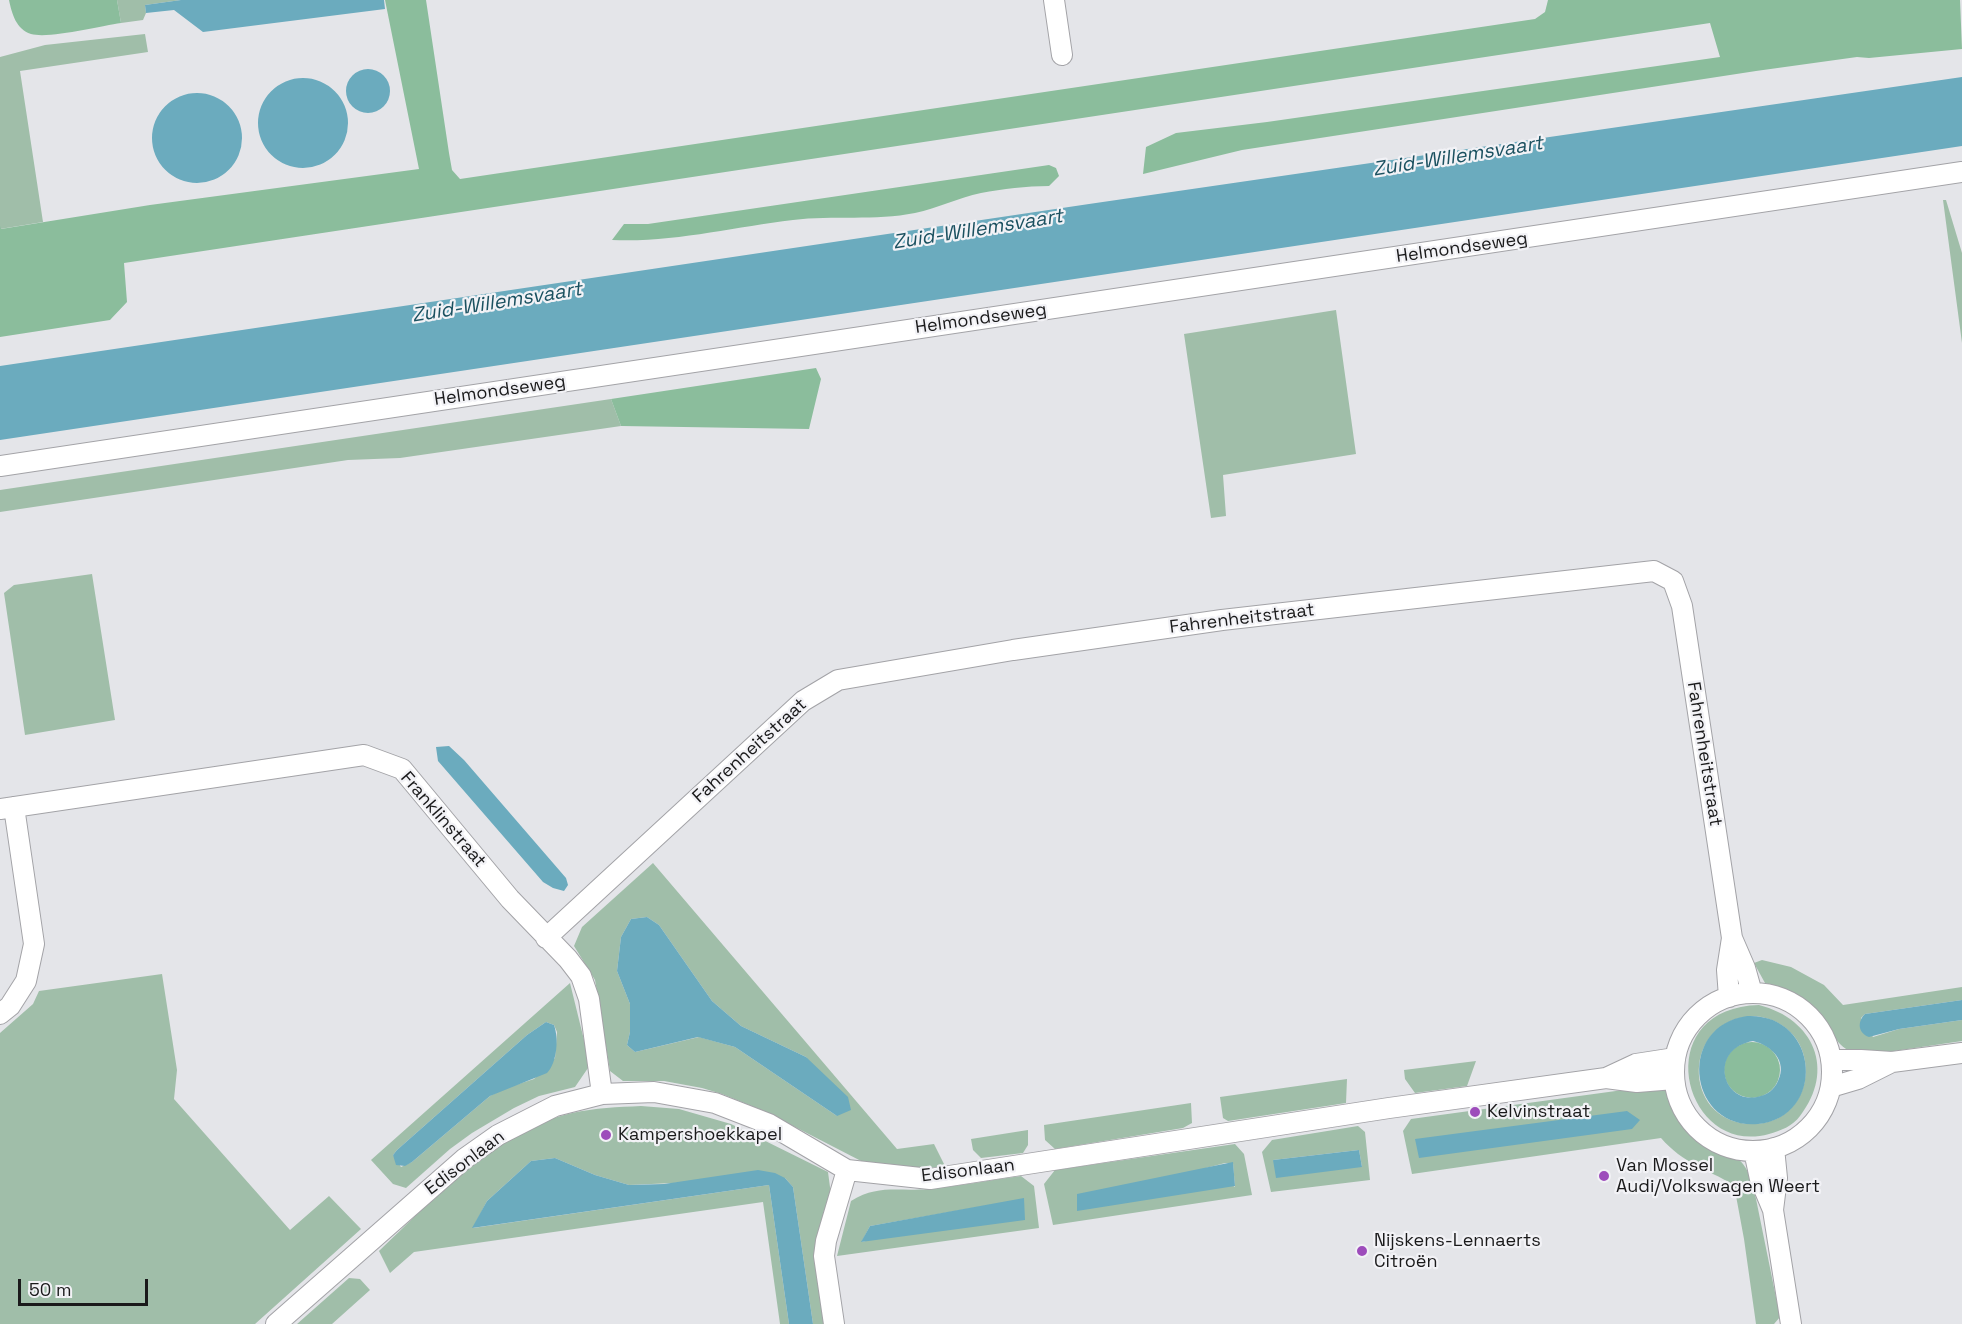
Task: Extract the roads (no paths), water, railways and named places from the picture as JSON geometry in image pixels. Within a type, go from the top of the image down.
[{"type":"street","points":[[1054,0],[1062,55]]},
{"type":"street","name":"Helmondseweg","points":[[0,466],[1962,172]]},
{"type":"street","name":"Fahrenheitstraat","points":[[546,938],[803,700],[838,680],[1012,650],[1222,620],[1654,571],[1673,581],[1682,606],[1732,938],[1745,968],[1752,993]]},
{"type":"street","name":"Franklinstraat","points":[[7,808],[364,755],[402,769],[510,899],[568,959],[581,976],[589,999],[602,1094]]},
{"type":"street","points":[[0,1014],[10,1006],[26,981],[34,944],[7,808]]},
{"type":"street","name":"Fahrenheitstraat","points":[[1729,997],[1727,970],[1732,938]]},
{"type":"street","points":[[1752,993],[1774,996],[1795,1005],[1804,1012],[1825,1039],[1831,1060],[1831,1087],[1824,1107],[1811,1125],[1794,1139],[1774,1148],[1754,1151],[1731,1148],[1709,1138],[1692,1122],[1680,1102],[1674,1079],[1675,1058],[1682,1038],[1693,1020],[1709,1006],[1729,997],[1752,993]]},
{"type":"street","points":[[1831,1060],[1892,1062],[1962,1053]]},
{"type":"street","name":"Edisonlaan","points":[[1606,1078],[1636,1064],[1675,1058]]},
{"type":"street","points":[[1831,1087],[1858,1079],[1892,1062]]},
{"type":"street","name":"Edisonlaan","points":[[276,1324],[464,1160],[498,1135],[555,1106],[602,1094],[654,1092],[715,1103],[769,1124],[847,1170],[930,1179],[1389,1108],[1606,1078],[1637,1083],[1674,1079]]},
{"type":"street","points":[[1773,1210],[1777,1178],[1774,1148]]},
{"type":"street","points":[[1754,1151],[1760,1179],[1773,1210],[1791,1324]]},
{"type":"street","points":[[834,1324],[824,1256],[826,1241],[847,1170]]},
{"type":"water","points":[[181,0],[384,0],[385,9],[203,32],[174,10],[146,13],[145,5]]},
{"type":"water","points":[[368,69],[383,76],[390,91],[383,106],[368,113],[353,106],[346,91],[353,76]]},
{"type":"water","name":"Zuid-Willemsvaart","points":[[1962,77],[1962,146],[0,440],[0,366]]},
{"type":"water","points":[[303,78],[320,81],[335,91],[345,106],[348,123],[345,140],[335,155],[320,165],[303,168],[286,165],[271,155],[261,140],[258,123],[261,106],[271,91],[286,81]]},
{"type":"water","points":[[197,93],[214,96],[229,106],[239,121],[242,138],[239,155],[229,170],[214,180],[197,183],[180,180],[165,170],[155,155],[152,138],[155,121],[165,106],[180,96]]},
{"type":"water","points":[[449,746],[464,760],[566,878],[568,885],[564,891],[543,882],[438,761],[436,747]]},
{"type":"water","points":[[647,917],[659,925],[712,1001],[741,1026],[806,1057],[848,1097],[851,1110],[837,1116],[735,1047],[698,1037],[635,1052],[627,1045],[630,1032],[630,1004],[617,971],[621,937],[631,919]]},
{"type":"water","points":[[1962,1000],[1962,1020],[1899,1029],[1869,1037],[1860,1027],[1865,1014]]},
{"type":"water","points":[[1747,1016],[1771,1019],[1789,1031],[1801,1047],[1806,1066],[1804,1086],[1796,1104],[1780,1117],[1758,1124],[1735,1121],[1717,1111],[1705,1095],[1700,1076],[1701,1056],[1709,1038],[1724,1024]],"holes":[[[1753,1041],[1760,1043],[1776,1055],[1781,1074],[1774,1087],[1767,1093],[1757,1097],[1745,1097],[1735,1092],[1728,1084],[1725,1064],[1730,1054],[1739,1046]]]},
{"type":"water","points":[[546,1022],[554,1025],[557,1044],[553,1063],[547,1073],[490,1096],[412,1162],[405,1166],[396,1165],[393,1155],[397,1150],[527,1035]]},
{"type":"water","points":[[1627,1111],[1640,1120],[1632,1129],[1419,1158],[1415,1139]]},
{"type":"water","points":[[1359,1150],[1362,1167],[1276,1178],[1273,1160]]},
{"type":"water","points":[[555,1158],[595,1175],[629,1185],[664,1184],[758,1170],[775,1173],[785,1178],[793,1187],[813,1324],[789,1324],[769,1185],[472,1228],[487,1201],[531,1161]]},
{"type":"water","points":[[1233,1162],[1235,1186],[1077,1211],[1077,1194]]},
{"type":"water","points":[[1024,1198],[1025,1220],[861,1242],[870,1226]]},
{"type":"place","name":"Kelvinstraat","points":[[1475,1112]]},
{"type":"place","name":"Kampershoekkapel","points":[[606,1135]]},
{"type":"place","name":"Van Mossel Audi/Volkswagen Weert","points":[[1604,1176]]},
{"type":"place","name":"Nijskens-Lennaerts Citroën","points":[[1362,1251]]}]
